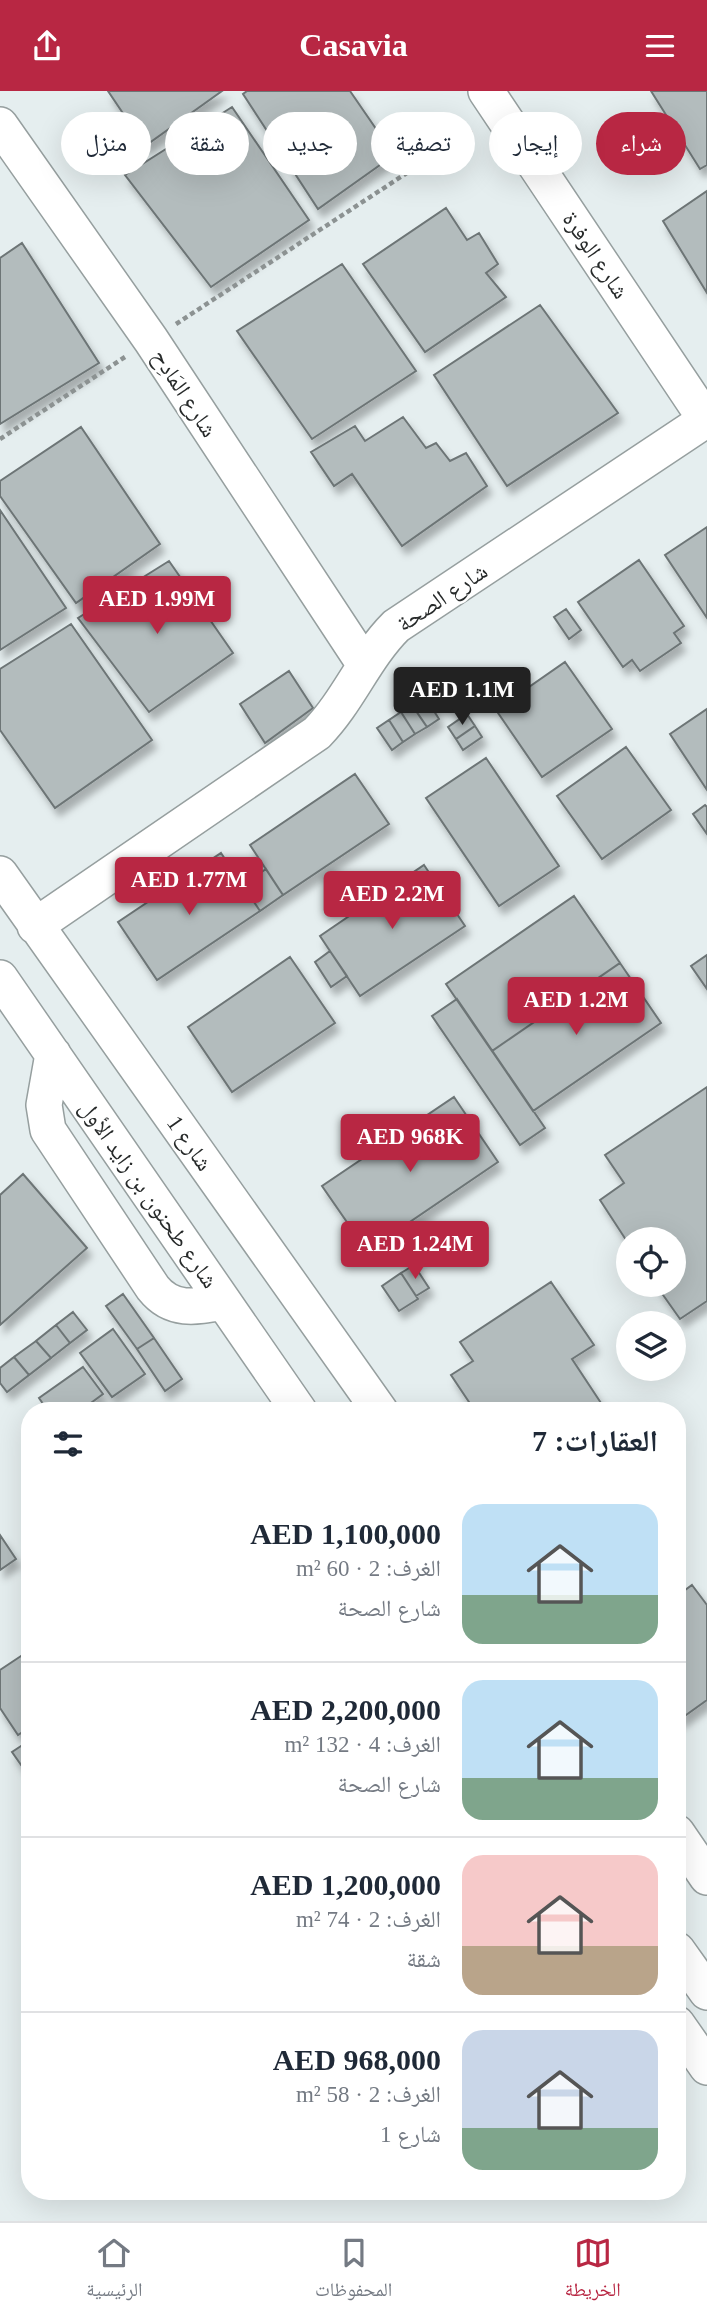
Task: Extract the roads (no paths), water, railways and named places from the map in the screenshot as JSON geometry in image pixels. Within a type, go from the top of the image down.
[{"type":"street","name":"شارع الوفرة","points":[[493,101],[707,419]]},
{"type":"street","name":"شارع المَادِح","points":[[0,125],[150,340],[365,664]]},
{"type":"street","name":"شارع الصحة","points":[[35,926],[317,733],[348,698],[378,644],[396,626],[707,419]]},
{"type":"street","name":"شارع 1","points":[[0,874],[374,1402]]},
{"type":"street","name":"شارع طحنون بن زايد الأول","points":[[0,978],[292,1402]]},
{"type":"street","points":[[53,1054],[44,1105],[48,1130],[153,1288],[160,1296],[181,1306],[223,1301]]},
{"type":"street","points":[[686,1846],[707,1877]]},
{"type":"street","points":[[686,1963],[707,1992]]},
{"type":"street","points":[[686,2037],[707,2067]]}]
